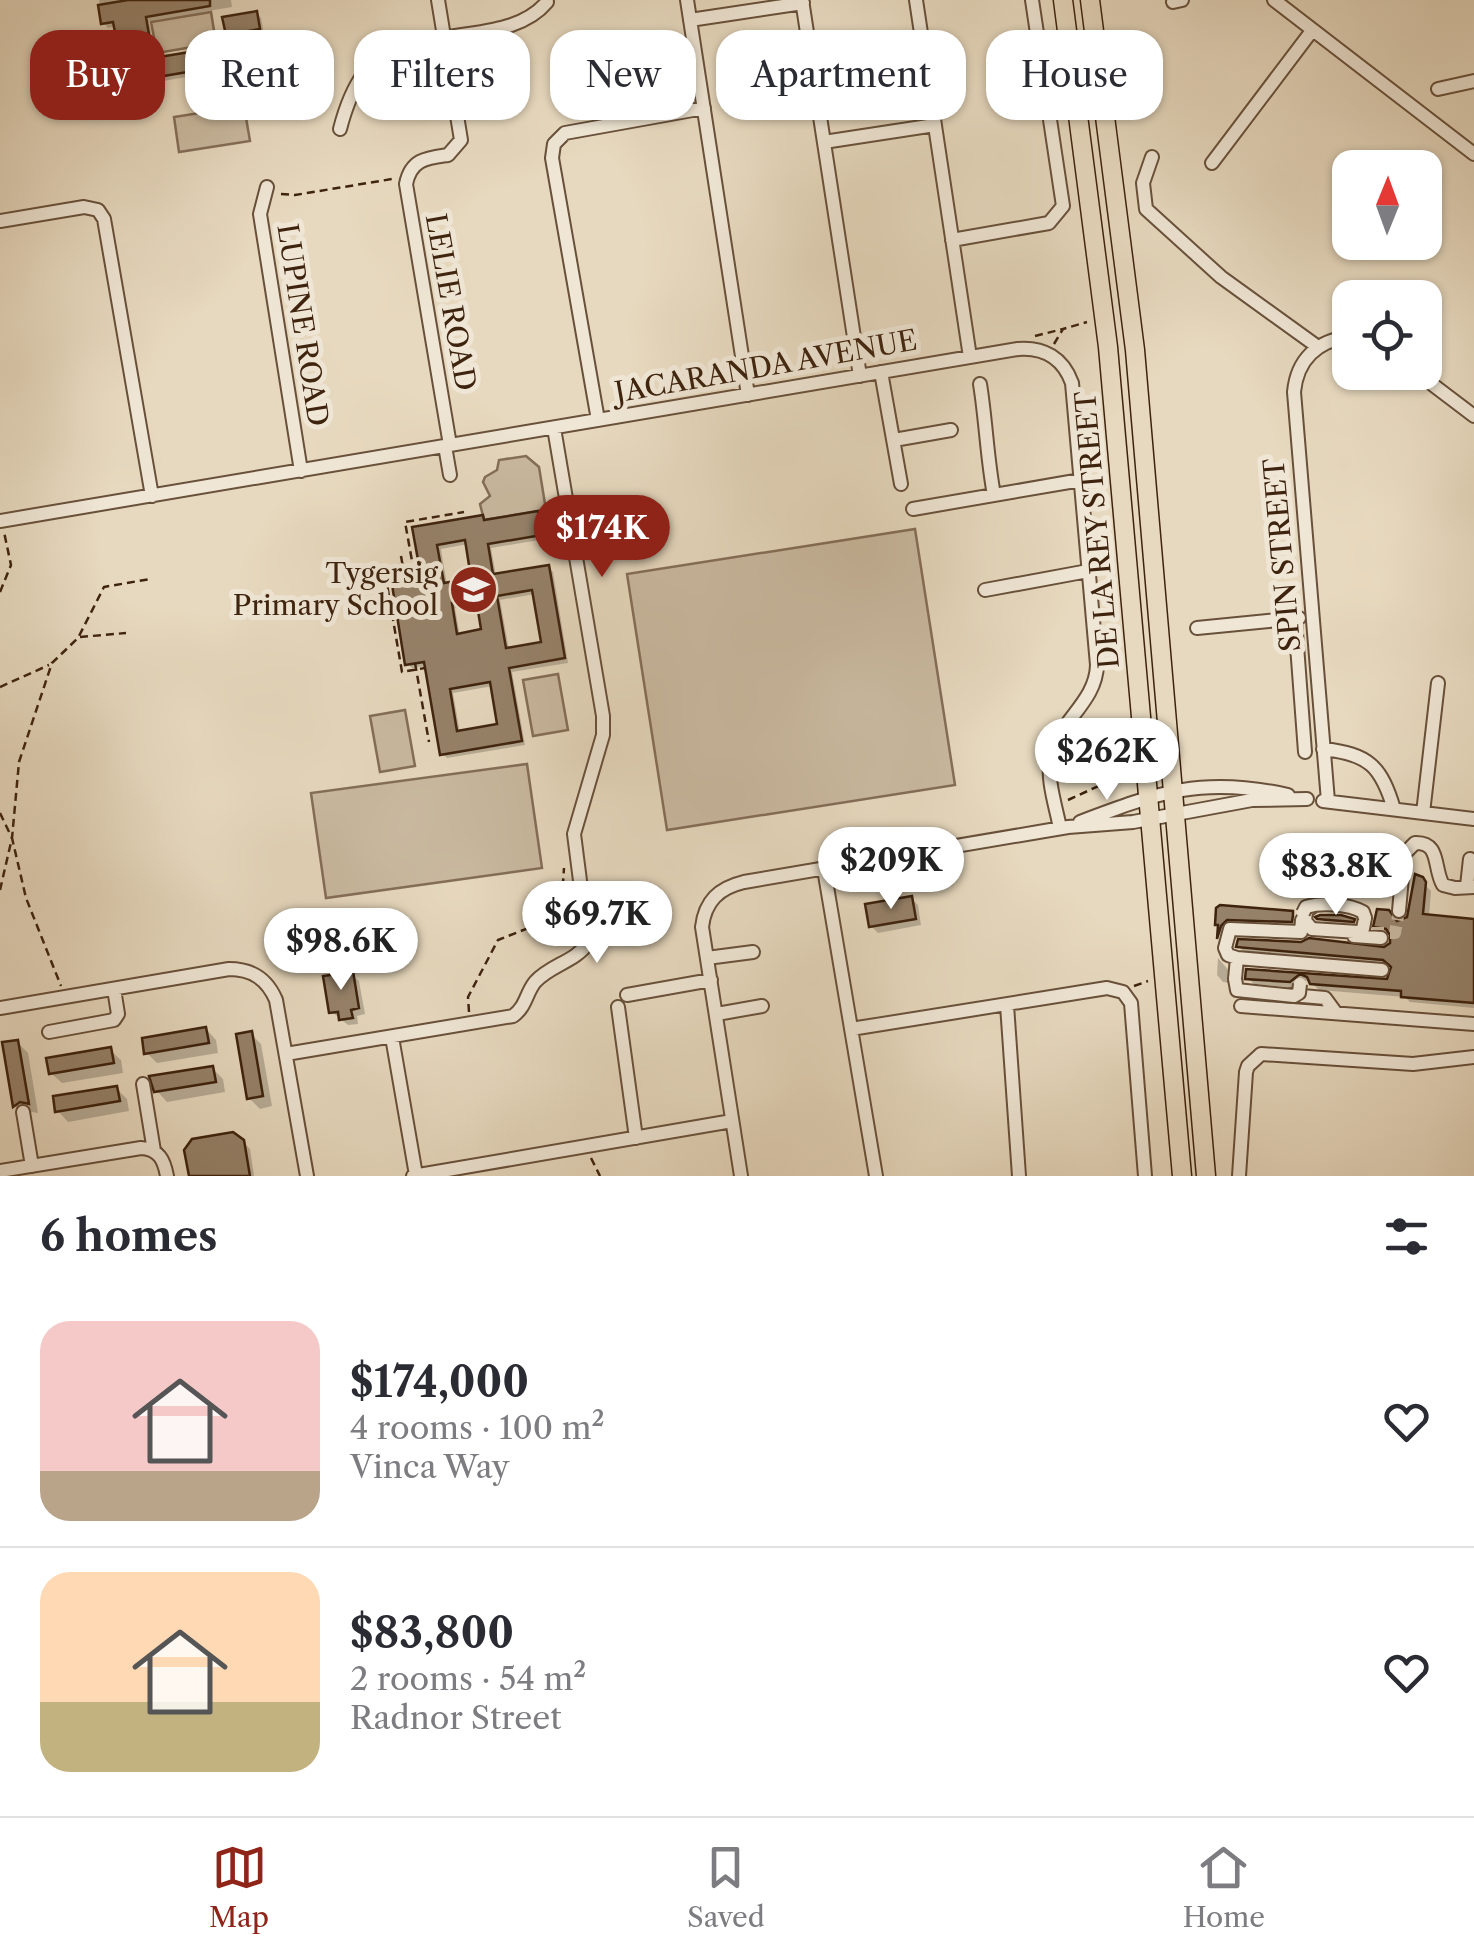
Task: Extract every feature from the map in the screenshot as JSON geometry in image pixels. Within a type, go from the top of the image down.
[{"type":"main road","name":"DE LA REY STREET","points":[[1063,0],[1108,347],[1182,1176]]},
{"type":"main road","name":"DE LA REY STREET","points":[[1090,0],[1136,350],[1206,1176]]},
{"type":"street","points":[[438,0],[444,30]]},
{"type":"street","points":[[687,0],[748,395]]},
{"type":"street","points":[[916,0],[970,357]]},
{"type":"street","points":[[952,240],[1048,222],[1062,206],[1032,0]]},
{"type":"street","points":[[1274,0],[1474,154]]},
{"type":"street","points":[[486,30],[522,23],[538,14],[547,2]]},
{"type":"street","points":[[690,20],[802,2],[860,376]]},
{"type":"street","points":[[1212,163],[1312,32]]},
{"type":"street","points":[[1438,89],[1474,81]]},
{"type":"street","points":[[340,129],[354,88]]},
{"type":"street","points":[[598,420],[552,158],[554,144],[565,133],[704,108]]},
{"type":"street","name":"LELIE ROAD","points":[[450,476],[407,190],[412,168],[425,158],[448,154],[459,144],[458,120]]},
{"type":"street","points":[[824,142],[935,125]]},
{"type":"street","points":[[1152,157],[1143,183],[1146,209],[1221,277],[1318,348],[1332,344]]},
{"type":"street","name":"LUPINE ROAD","points":[[266,187],[260,214],[301,471]]},
{"type":"street","points":[[0,222],[84,207],[98,210],[104,219],[152,496]]},
{"type":"street","name":"SPIN STREET","points":[[1318,348],[1298,371],[1294,392],[1328,801]]},
{"type":"street","name":"JACARANDA AVENUE","points":[[0,521],[1033,349],[1062,364],[1073,390],[1096,679],[1058,738],[1050,760],[1064,828]]},
{"type":"street","points":[[882,372],[901,484]]},
{"type":"street","points":[[980,384],[994,495]]},
{"type":"street","points":[[1440,390],[1474,416]]},
{"type":"street","points":[[286,1054],[513,1016],[520,1011],[534,983],[580,953],[588,943],[575,825],[603,735],[603,716],[554,428]]},
{"type":"street","points":[[894,440],[950,430]]},
{"type":"street","points":[[913,509],[1081,480]]},
{"type":"street","points":[[984,590],[1088,571]]},
{"type":"street","points":[[1196,628],[1312,617]]},
{"type":"street","points":[[1295,619],[1306,752]]},
{"type":"street","points":[[1423,813],[1438,683]]},
{"type":"street","points":[[1324,749],[1360,755],[1385,781],[1394,809]]},
{"type":"street","points":[[1064,828],[1172,790],[1220,786],[1263,789],[1307,799]]},
{"type":"street","points":[[741,1176],[703,920],[717,893],[744,882],[824,868],[1064,828],[1151,820],[1252,800],[1307,799],[1474,818]]},
{"type":"street","points":[[1399,910],[1404,854],[1415,843],[1426,843],[1432,848],[1443,885],[1470,886],[1470,859]]},
{"type":"street","points":[[824,868],[876,1176]]},
{"type":"street","points":[[1301,932],[1304,913],[1310,905],[1356,908],[1366,918],[1358,932],[1312,929],[1306,924],[1304,913]]},
{"type":"street","points":[[1381,938],[1233,927],[1227,932],[1226,948],[1228,955],[1237,958],[1382,970]]},
{"type":"street","points":[[707,958],[753,952]]},
{"type":"street","points":[[1237,958],[1238,990],[1294,996],[1304,990],[1325,998],[1336,1013]]},
{"type":"street","points":[[0,1008],[236,969],[264,981],[276,1000],[307,1176]]},
{"type":"street","points":[[636,1138],[622,1001],[711,980]]},
{"type":"street","points":[[49,1032],[114,1020],[118,1014],[114,989]]},
{"type":"street","points":[[852,1029],[1118,989],[1129,998],[1146,1176]]},
{"type":"street","points":[[1006,1005],[1019,1176]]},
{"type":"street","points":[[717,1014],[762,1006]]},
{"type":"street","points":[[1241,1006],[1474,1024]]},
{"type":"street","points":[[392,1037],[414,1176],[732,1121]]},
{"type":"street","points":[[1239,1176],[1246,1072],[1261,1054],[1429,1064],[1474,1057]]},
{"type":"street","points":[[142,1084],[148,1150],[164,1163],[167,1176]]},
{"type":"street","points":[[22,1112],[32,1166]]},
{"type":"street","points":[[0,1171],[148,1150]]},
{"type":"path","points":[[284,195],[398,178]]},
{"type":"path","points":[[1024,339],[1091,321]]},
{"type":"path","points":[[1054,346],[1063,329]]},
{"type":"path","points":[[401,556],[404,573],[414,572],[406,522],[464,512]]},
{"type":"path","points":[[0,521],[11,565],[0,592]]},
{"type":"path","points":[[402,564],[384,567],[402,672],[425,668]]},
{"type":"path","points":[[0,687],[52,663],[78,638],[104,587],[150,579]]},
{"type":"path","points":[[78,638],[126,633]]},
{"type":"path","points":[[0,890],[12,838],[19,762],[52,663]]},
{"type":"path","points":[[415,663],[429,742]]},
{"type":"path","points":[[1065,802],[1130,771]]},
{"type":"path","points":[[0,813],[12,838],[26,898],[62,997]]},
{"type":"path","points":[[470,1023],[468,997],[498,940],[531,927],[562,898],[565,863],[575,850]]},
{"type":"path","points":[[1133,987],[1148,981]]},
{"type":"path","points":[[586,1148],[600,1176]]},
{"type":"shaded area","points":[[211,12],[214,30],[185,30],[185,48],[165,52],[165,30],[153,30],[151,22]]},
{"type":"shaded area","points":[[174,117],[246,120],[250,141],[179,152]]},
{"type":"shaded area","points":[[526,456],[539,467],[546,510],[484,520],[480,504],[490,496],[483,482],[485,477],[497,470],[499,460]]},
{"type":"shaded area","points":[[915,529],[955,785],[667,830],[627,574]]},
{"type":"shaded area","points":[[558,674],[568,730],[533,736],[523,680]]},
{"type":"shaded area","points":[[405,710],[415,766],[380,772],[370,716]]},
{"type":"shaded area","points":[[527,764],[542,868],[326,898],[311,793]]},
{"type":"building","points":[[128,0],[210,0],[210,6],[146,17],[148,30],[115,30],[113,22],[101,24],[98,5]]},
{"type":"building","points":[[257,11],[260,29],[225,30],[222,17]]},
{"type":"building","points":[[185,53],[185,72],[165,76],[165,56]]},
{"type":"building","points":[[538,511],[542,535],[488,544],[493,574],[549,565],[565,658],[509,668],[522,741],[440,755],[424,662],[405,665],[392,581],[398,580],[397,575],[420,571],[412,527],[483,515],[484,520]],"holes":[[[465,540],[471,578],[444,583],[437,545]],[[532,590],[541,642],[506,648],[497,596]],[[476,599],[481,629],[457,634],[452,603]],[[490,682],[497,724],[457,731],[450,689]]]},
{"type":"building","points":[[1415,874],[1426,882],[1423,914],[1474,919],[1474,1003],[1401,997],[1401,991],[1310,984],[1300,974],[1290,982],[1245,979],[1246,969],[1387,979],[1391,967],[1383,960],[1236,947],[1238,939],[1301,942],[1309,938],[1384,947],[1390,943],[1390,935],[1386,929],[1373,927],[1377,909],[1389,910],[1397,921],[1407,917]]},
{"type":"building","points":[[912,896],[916,919],[869,927],[865,904]]},
{"type":"building","points":[[1220,905],[1293,911],[1292,922],[1227,920],[1217,939],[1216,908]]},
{"type":"building","points":[[1315,917],[1355,919],[1354,922]]},
{"type":"building","points":[[345,967],[346,973],[353,971],[359,1008],[351,1010],[353,1018],[339,1020],[338,1012],[329,1013],[323,976],[331,975],[330,969]]},
{"type":"building","points":[[206,1027],[209,1043],[144,1054],[142,1038]]},
{"type":"building","points":[[252,1031],[263,1096],[247,1099],[236,1034]]},
{"type":"building","points":[[18,1040],[29,1104],[20,1102],[13,1107],[2,1042]]},
{"type":"building","points":[[111,1047],[114,1063],[49,1074],[46,1058]]},
{"type":"building","points":[[213,1066],[216,1082],[154,1092],[149,1076]]},
{"type":"building","points":[[117,1086],[120,1101],[55,1112],[53,1096]]},
{"type":"building","points":[[233,1132],[244,1140],[250,1176],[189,1176],[184,1150],[192,1139]]},
{"type":"tunnel","points":[[1372,933],[1395,933],[1399,911]]},
{"type":"place","name":"Tygersig Primary School","points":[[473,589]]}]
